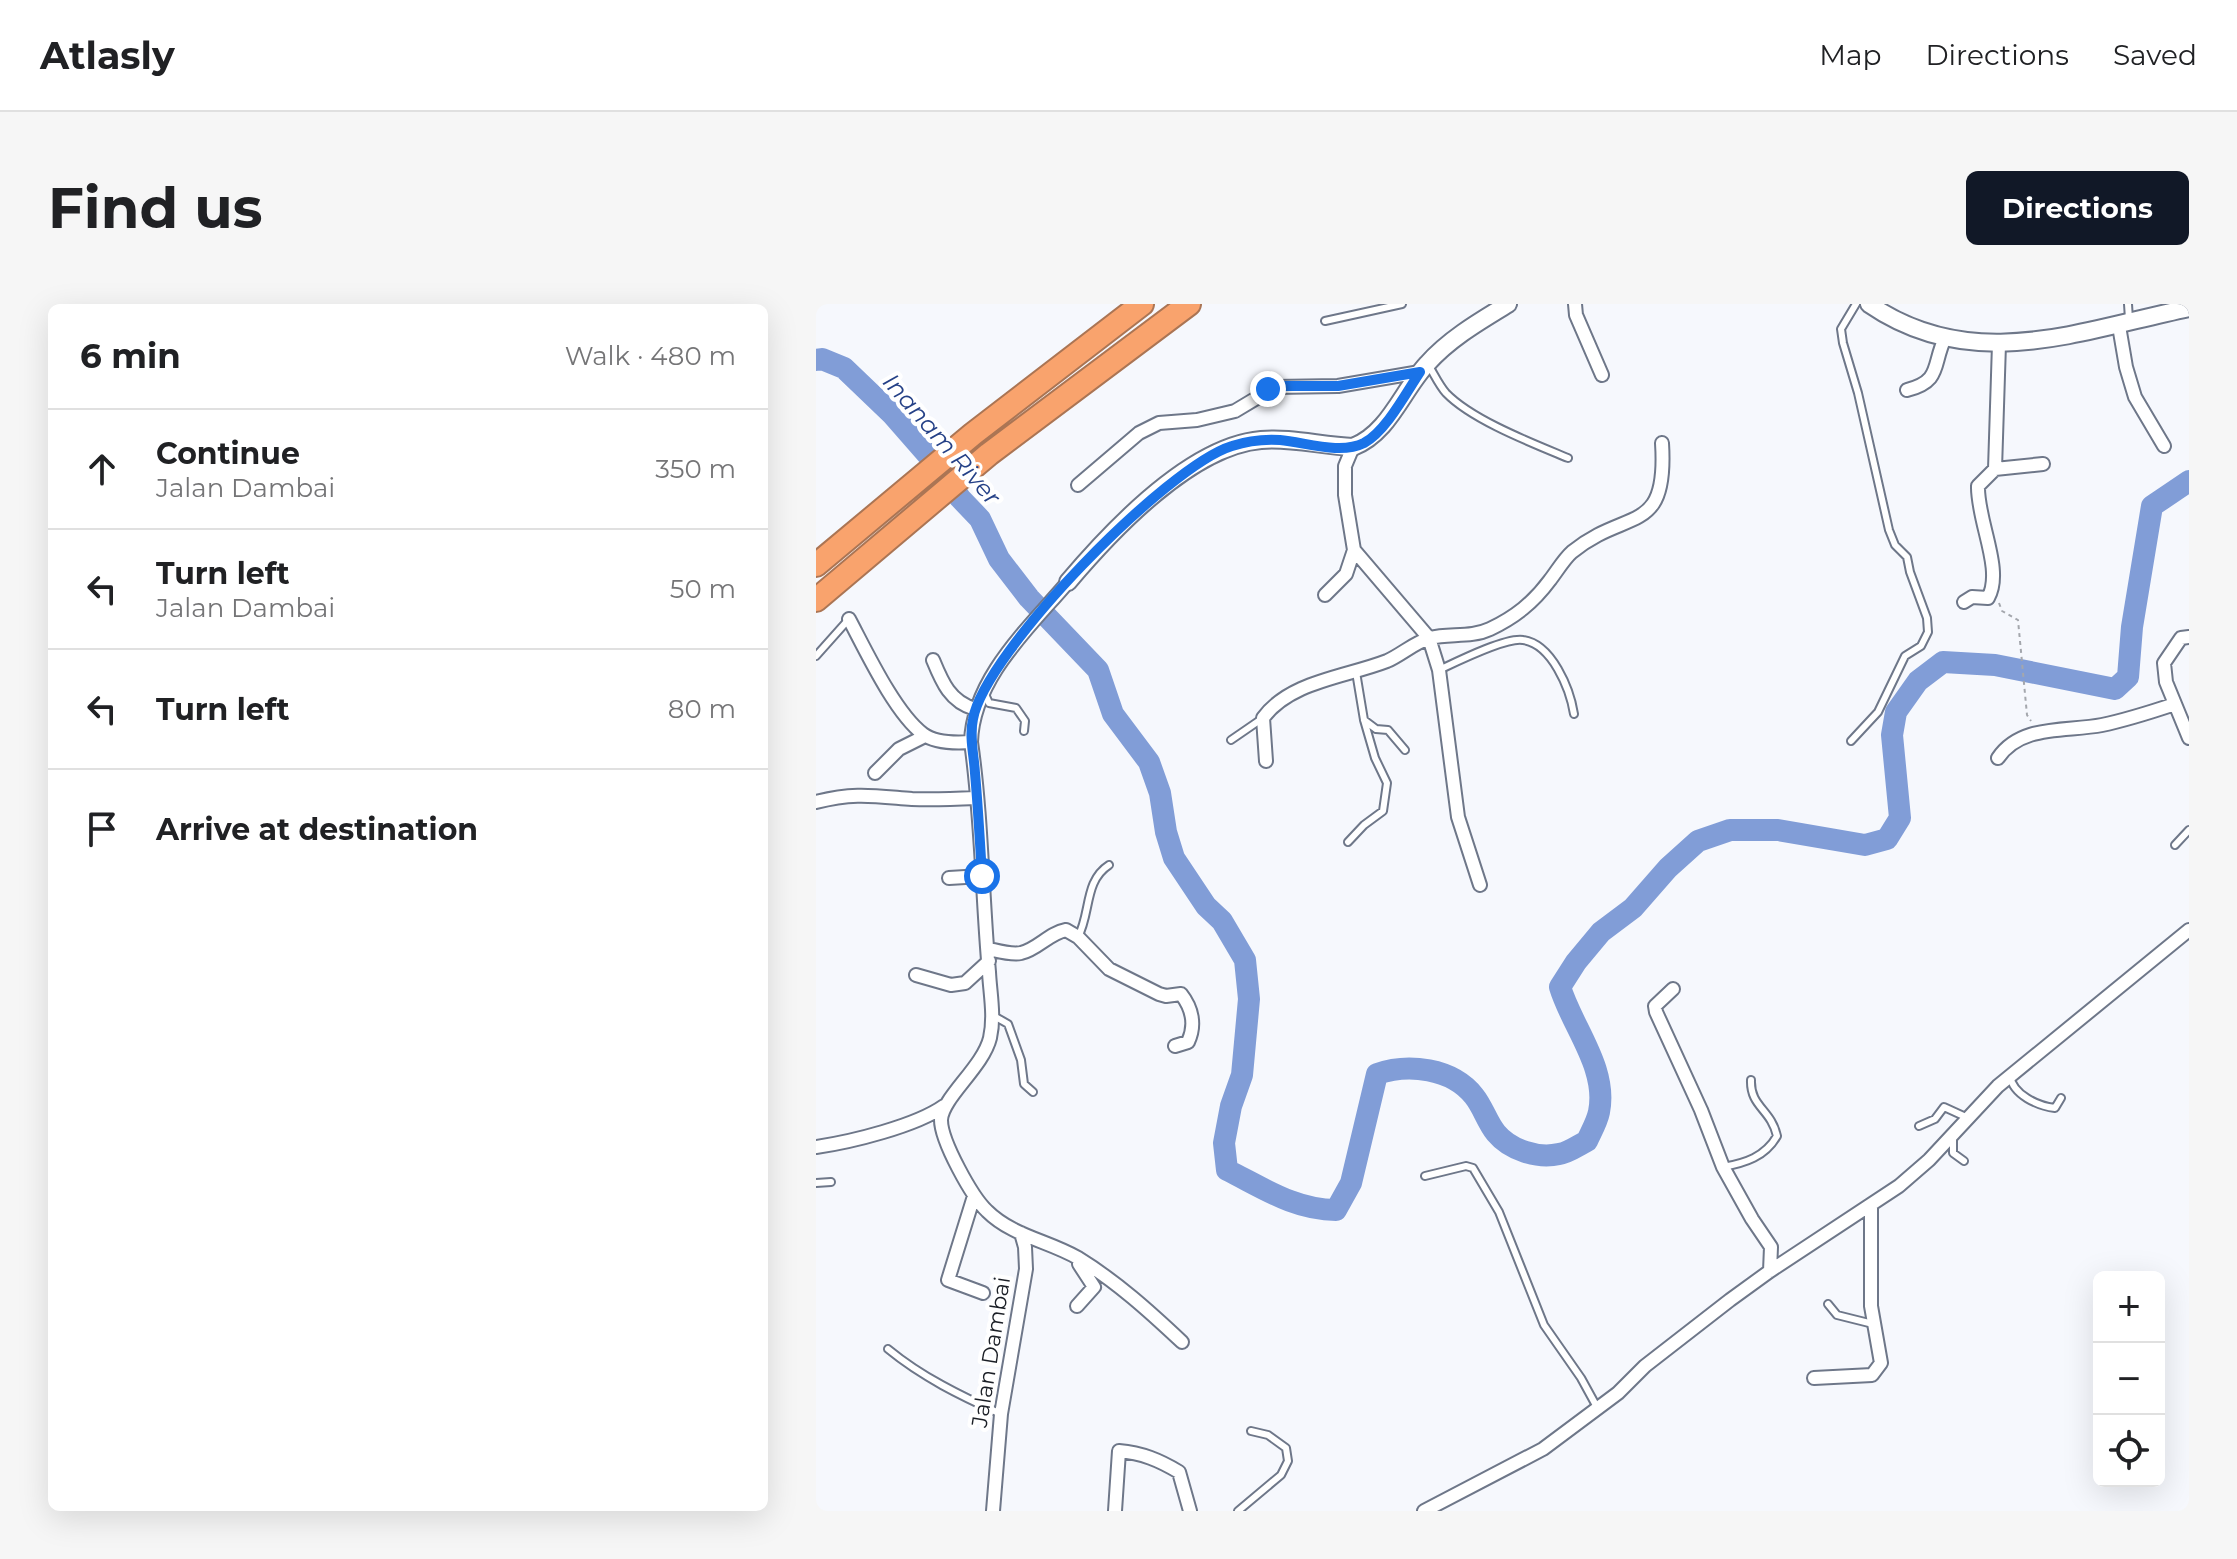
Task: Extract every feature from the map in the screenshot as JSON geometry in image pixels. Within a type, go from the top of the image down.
[{"type":"highway","points":[[816,565],[973,434],[1142,304]]},
{"type":"highway","points":[[816,600],[989,454],[1189,304]]},
{"type":"street","points":[[816,1147],[878,1132],[936,1112],[962,1086],[990,1038],[989,955],[971,742],[975,709],[1020,638],[1100,545],[1163,488],[1218,450],[1265,439],[1353,447],[1366,442],[1391,416],[1424,368],[1458,336],[1508,304]]},
{"type":"street","points":[[1575,304],[1576,315],[1602,375]]},
{"type":"street","points":[[1869,304],[1905,325],[1945,338],[1999,344],[2066,336],[2124,324],[2157,309],[2189,308]]},
{"type":"street","points":[[2124,324],[2126,367],[2135,397],[2164,446]]},
{"type":"street","points":[[1907,390],[1924,385],[1934,375],[1945,338]]},
{"type":"street","points":[[1995,469],[1999,344]]},
{"type":"street","points":[[1078,485],[1139,433],[1159,423],[1197,420],[1235,411],[1275,387],[1338,386],[1424,368]]},
{"type":"street","points":[[1266,761],[1263,718],[1283,697],[1389,660],[1429,638],[1486,631],[1523,611],[1542,592],[1571,552],[1641,517],[1660,493],[1662,443]]},
{"type":"street","points":[[1325,595],[1346,574],[1354,550],[1345,495],[1345,466],[1353,447]]},
{"type":"street","points":[[1964,602],[1972,597],[1988,598],[1992,590],[1994,563],[1978,505],[1978,486],[1995,469],[2043,464]]},
{"type":"street","points":[[1354,550],[1429,638],[1439,670],[1458,817],[1480,885]]},
{"type":"street","points":[[849,619],[905,714],[925,736],[956,743],[971,742]]},
{"type":"street","points":[[2189,637],[2181,638],[2164,663],[2166,682],[2189,738]]},
{"type":"street","points":[[933,660],[946,690],[966,706],[975,709]]},
{"type":"street","points":[[1998,758],[2005,748],[2040,731],[2075,730],[2105,724],[2175,704]]},
{"type":"street","points":[[875,773],[899,749],[925,736]]},
{"type":"street","points":[[816,802],[845,795],[877,794],[910,799],[976,798]]},
{"type":"street","points":[[949,878],[982,876]]},
{"type":"street","points":[[916,975],[951,985],[965,983],[989,955],[1018,954],[1036,947],[1055,932],[1066,930],[1078,937],[1109,969],[1159,994],[1181,994],[1185,997],[1193,1030],[1188,1042],[1175,1046]]},
{"type":"street","points":[[1424,1511],[1543,1449],[1598,1409],[1645,1366],[1770,1271],[1909,1178],[2010,1076],[2189,930]]},
{"type":"street","points":[[1673,989],[1655,1006],[1656,1012],[1701,1110],[1723,1167],[1771,1247],[1770,1271]]},
{"type":"street","points":[[944,1106],[941,1122],[943,1133],[974,1196],[1000,1223],[1076,1257],[1133,1295],[1182,1342]]},
{"type":"street","points":[[974,1196],[948,1280],[983,1293]]},
{"type":"street","points":[[1814,1378],[1872,1375],[1881,1363],[1880,1343],[1871,1306],[1871,1206]]},
{"type":"street","name":"Jalan Dambai","points":[[993,1511],[1001,1414],[1026,1269],[1021,1233]]},
{"type":"street","points":[[1076,1257],[1094,1287],[1077,1306]]},
{"type":"street","points":[[1115,1511],[1119,1451],[1138,1453],[1161,1461],[1179,1472],[1190,1511]]},
{"type":"lane","points":[[1325,321],[1402,304]]},
{"type":"lane","points":[[1851,741],[1878,712],[1905,656],[1921,646],[1928,632],[1927,618],[1907,557],[1895,545],[1889,530],[1858,393],[1843,343],[1841,329],[1856,304]]},
{"type":"lane","points":[[2124,324],[2128,304]]},
{"type":"lane","points":[[1424,368],[1446,392],[1469,409],[1519,438],[1568,458]]},
{"type":"lane","points":[[816,656],[849,619]]},
{"type":"lane","points":[[1439,670],[1472,653],[1523,639],[1544,649],[1570,692],[1574,714]]},
{"type":"lane","points":[[1348,842],[1383,811],[1387,783],[1375,758],[1364,720],[1356,672]]},
{"type":"lane","points":[[984,692],[989,703],[1016,708],[1025,721],[1024,731]]},
{"type":"lane","points":[[1231,740],[1263,718]]},
{"type":"lane","points":[[1364,720],[1376,729],[1388,730],[1405,750]]},
{"type":"lane","points":[[2175,845],[2189,830]]},
{"type":"lane","points":[[1078,937],[1086,923],[1089,892],[1099,871],[1109,865]]},
{"type":"lane","points":[[992,1015],[1008,1024],[1021,1060],[1024,1084],[1033,1092]]},
{"type":"lane","points":[[2010,1076],[2011,1083],[2020,1094],[2046,1107],[2055,1108],[2061,1098]]},
{"type":"lane","points":[[1723,1167],[1744,1163],[1762,1154],[1777,1136],[1774,1121],[1752,1096],[1751,1080]]},
{"type":"lane","points":[[1919,1126],[1935,1119],[1944,1107],[1968,1118]]},
{"type":"lane","points":[[1953,1135],[1953,1153],[1964,1161]]},
{"type":"lane","points":[[1425,1176],[1466,1166],[1473,1168],[1499,1212],[1544,1325],[1581,1378],[1598,1409]]},
{"type":"lane","points":[[816,1183],[831,1182]]},
{"type":"lane","points":[[1828,1304],[1837,1315],[1873,1324]]},
{"type":"lane","points":[[888,1349],[910,1367],[1001,1414]]},
{"type":"lane","points":[[1238,1511],[1281,1475],[1288,1461],[1286,1448],[1268,1435],[1251,1431]]},
{"type":"path","points":[[1992,590],[2002,611],[2018,620],[2027,715]]},
{"type":"waterway","name":"Inanam River","points":[[816,360],[822,359],[844,368],[892,414],[980,519],[999,559],[1029,598],[1098,670],[1113,714],[1149,762],[1160,793],[1174,858],[1206,906],[1222,921],[1245,960],[1249,999],[1242,1075],[1231,1106],[1224,1143],[1227,1170],[1280,1197],[1321,1209],[1336,1210],[1351,1183],[1377,1074],[1416,1069],[1454,1079],[1474,1096],[1496,1133],[1525,1152],[1559,1154],[1587,1141],[1599,1112],[1598,1080],[1560,987],[1601,932],[1633,908],[1668,868],[1698,841],[1730,830],[1778,830],[1865,845],[1887,839],[1900,818],[1892,735],[1896,712],[1918,681],[1943,662],[1995,665],[2115,689],[2128,677],[2132,627],[2152,506],[2189,481]]},
{"type":"route","points":[[982,876],[971,742],[975,709],[1020,638],[1100,545],[1163,488],[1218,450],[1265,439],[1332,447],[1353,447],[1366,442],[1391,416],[1420,372],[1338,386],[1268,389]]}]
